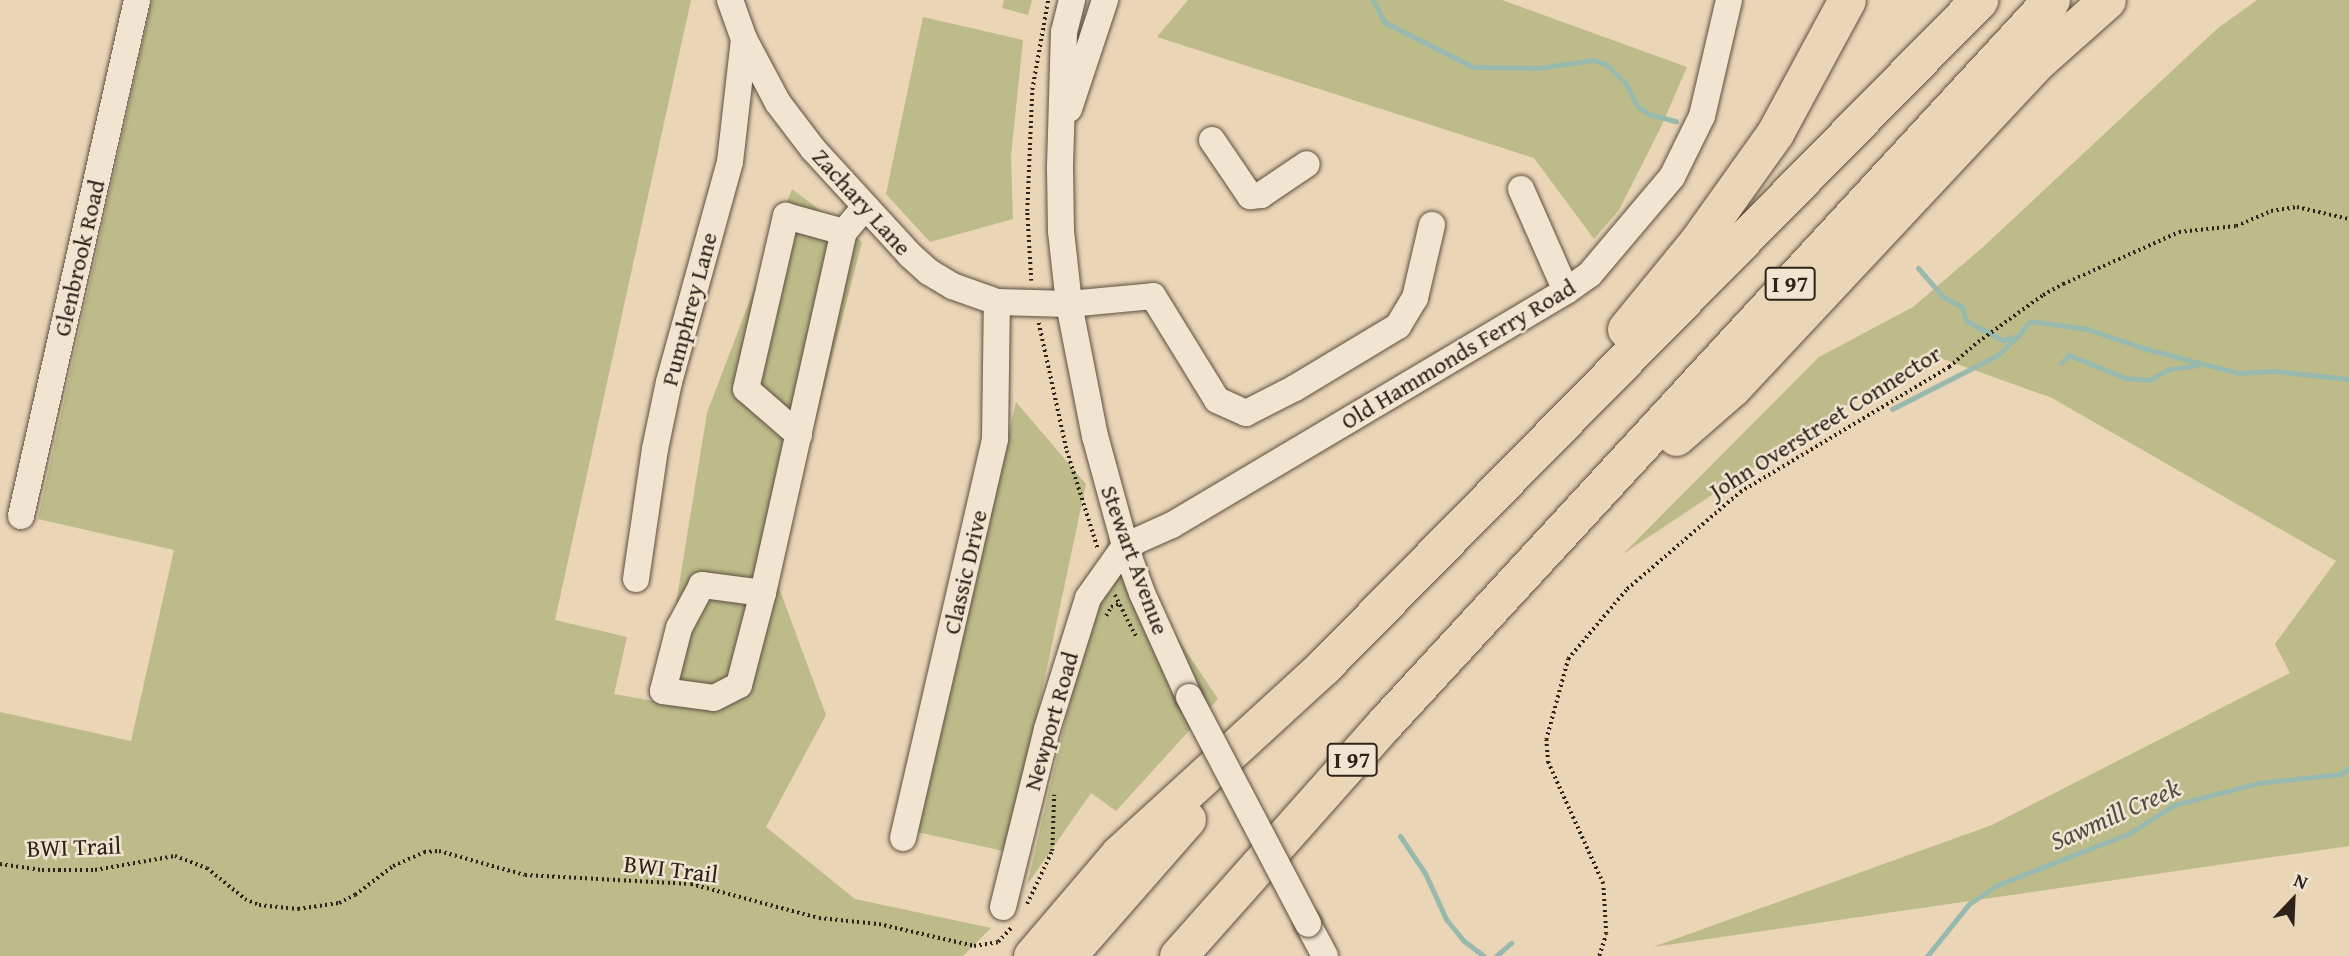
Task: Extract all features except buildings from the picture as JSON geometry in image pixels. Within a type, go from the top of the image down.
[{"type":"highway","points":[[1476,512],[1713,221],[1775,133],[1847,0]]},
{"type":"highway","name":"I 97","points":[[1067,956],[1323,667],[1979,0]]},
{"type":"highway","name":"I 97","points":[[1178,956],[1529,567],[2051,0]]},
{"type":"highway","points":[[1529,567],[1732,388],[2035,64],[2107,0]]},
{"type":"highway","points":[[1032,956],[1119,853],[1323,667]]},
{"type":"street","name":"Glenbrook Road","points":[[21,516],[137,0]]},
{"type":"street","name":"Zachary Lane","points":[[730,0],[744,39],[778,103],[813,149],[929,272],[952,286],[997,302],[1069,304],[1153,296],[1217,400],[1245,413],[1295,388],[1398,326],[1415,298],[1432,225]]},
{"type":"street","name":"Stewart Avenue","points":[[1072,0],[1064,32],[1060,231],[1069,304],[1095,436],[1125,546],[1142,593],[1189,697],[1325,956]]},
{"type":"street","name":"Stewart Avenue","points":[[1061,130],[1105,0]]},
{"type":"street","name":"Old Hammonds Ferry Road","points":[[1125,546],[1172,525],[1566,291],[1590,274],[1672,177],[1702,116],[1729,0]]},
{"type":"street","name":"Pumphrey Lane","points":[[636,579],[655,449],[669,382],[730,162],[744,39]]},
{"type":"street","points":[[1212,140],[1250,196],[1261,195],[1307,164]]},
{"type":"street","points":[[1521,188],[1566,291]]},
{"type":"street","points":[[763,593],[702,585],[679,628],[663,691],[714,698],[739,685],[763,593],[844,232],[864,206]]},
{"type":"street","points":[[799,435],[746,389],[786,216],[844,232]]},
{"type":"street","name":"Classic Drive","points":[[902,838],[995,439],[997,302]]},
{"type":"street","name":"Newport Road","points":[[1015,912],[1047,729],[1088,598],[1125,546]]},
{"type":"path","name":"John Overstreet Connector","points":[[1599,956],[1605,934],[1603,884],[1548,763],[1546,751],[1548,730],[1568,659],[1628,589],[1720,506],[1949,367],[1978,342],[2043,295],[2179,232],[2236,226],[2271,212],[2297,207],[2349,219]]},
{"type":"path","points":[[1102,628],[1111,607],[1118,604]]},
{"type":"path","name":"BWI Trail","points":[[0,864],[42,870],[95,870],[176,856],[207,868],[244,899],[259,905],[298,909],[339,903],[355,895],[393,866],[424,852],[439,851],[525,875],[691,884],[819,918],[879,924],[974,946],[998,942],[1015,912],[1036,891],[1052,851],[1055,789]]},
{"type":"shaded area","points":[[152,0],[691,0],[555,620],[627,637],[614,694],[660,702],[707,413],[792,189],[862,242],[775,577],[826,715],[766,827],[855,899],[991,928],[963,956],[0,956],[0,712],[131,741],[174,550],[38,519]]},
{"type":"shaded area","points":[[1004,0],[1032,0],[1028,15],[1002,8]]},
{"type":"shaded area","points":[[1188,0],[1502,0],[1687,67],[1661,127],[1619,210],[1594,239],[1534,158],[1157,37]]},
{"type":"shaded area","points":[[2257,0],[2349,0],[2349,846],[1653,947],[1992,825],[2290,673],[2275,644],[2336,561],[2052,398],[1926,353],[1623,554],[1819,357],[1913,307],[1983,247],[2218,28]]},
{"type":"shaded area","points":[[923,17],[1023,40],[1011,156],[1013,219],[930,242],[886,194]]},
{"type":"shaded area","points":[[1016,402],[1086,484],[1008,852],[917,832]]},
{"type":"shaded area","points":[[1109,535],[1218,699],[1116,811],[1091,793],[1027,885]]},
{"type":"waterway","points":[[1373,0],[1384,22],[1473,67],[1538,68],[1593,60],[1607,65],[1626,84],[1638,107],[1649,114],[1676,121]]},
{"type":"waterway","points":[[1918,268],[1942,296],[1962,307],[1966,321],[2003,340],[2018,336],[2030,321],[2087,329],[2143,348],[2238,373],[2275,371],[2349,379]]},
{"type":"waterway","points":[[1892,409],[1998,355],[2018,336]]},
{"type":"waterway","points":[[2061,363],[2069,355],[2125,378],[2149,380],[2170,369],[2197,365]]},
{"type":"waterway","name":"Sawmill Creek","points":[[1927,956],[1969,904],[1997,885],[2128,834],[2174,805],[2258,783],[2341,774],[2349,768]]},
{"type":"waterway","points":[[1400,836],[1425,873],[1446,919],[1464,941],[1484,956]]},
{"type":"waterway","points":[[1496,956],[1511,943]]}]
